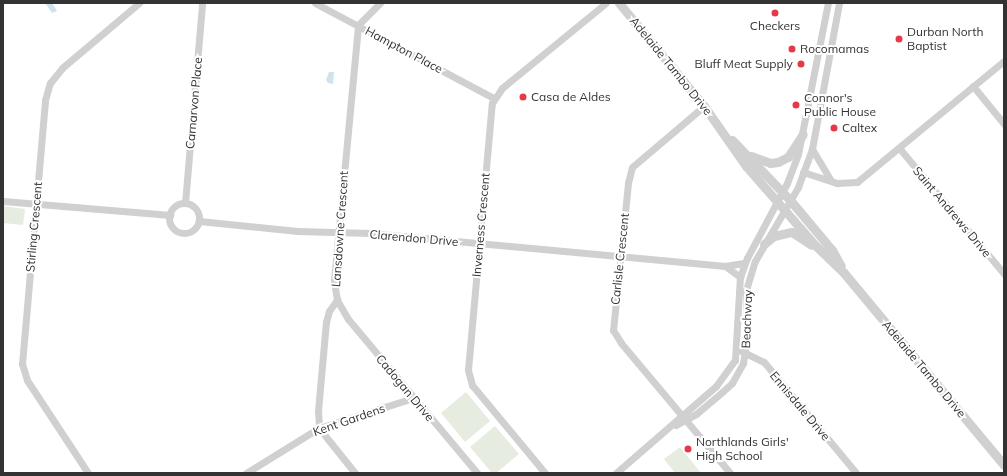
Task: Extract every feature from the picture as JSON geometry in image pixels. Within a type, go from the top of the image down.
[{"type":"street","name":"Stirling Crescent","points":[[88,473],[27,380],[22,364],[45,100],[50,83],[62,68],[139,3]]},
{"type":"street","name":"Carnarvon Place","points":[[185,203],[202,3]]},
{"type":"street","name":"Hampton Place","points":[[315,3],[494,98]]},
{"type":"street","points":[[358,25],[380,3]]},
{"type":"street","points":[[494,98],[502,88],[606,3]]},
{"type":"street","name":"Adelaide Tambo Drive","points":[[619,3],[704,106],[746,166],[825,255],[844,273],[1004,466]]},
{"type":"street","name":"Beachway","points":[[616,473],[684,417],[724,378],[735,360],[740,278],[744,263],[783,192],[803,134],[828,3]]},
{"type":"street","name":"Beachway","points":[[684,417],[696,414],[732,383],[739,372],[746,352],[746,290],[755,261],[790,200],[812,149],[839,3]]},
{"type":"street","name":"Lansdowne Crescent","points":[[319,428],[326,322],[329,311],[337,300],[334,280],[358,25]]},
{"type":"street","points":[[803,172],[842,184],[857,182],[900,149],[1004,61]]},
{"type":"street","points":[[973,86],[1004,124]]},
{"type":"street","points":[[811,93],[822,96]]},
{"type":"street","name":"Inverness Crescent","points":[[494,98],[469,378],[477,391],[545,473]]},
{"type":"street","name":"Carlisle Crescent","points":[[704,106],[632,167],[628,183],[613,322],[616,336],[730,473]]},
{"type":"street","name":"Adelaide Tambo Drive","points":[[722,130],[748,154],[790,200],[832,250],[844,273]]},
{"type":"street","points":[[748,154],[770,163],[778,162],[788,157],[803,134]]},
{"type":"street","points":[[812,149],[831,181]]},
{"type":"street","name":"Saint Andrews Drive","points":[[900,149],[1004,274]]},
{"type":"street","points":[[3,201],[170,215]]},
{"type":"street","points":[[185,203],[194,207],[199,221],[189,232],[179,232],[171,225],[170,215],[176,206],[185,203]]},
{"type":"street","name":"Clarendon Drive","points":[[199,221],[480,244],[621,258],[725,266],[744,263]]},
{"type":"street","points":[[764,244],[774,236],[792,232],[825,255]]},
{"type":"street","points":[[725,266],[740,278]]},
{"type":"street","name":"Cadogan Drive","points":[[337,300],[348,319],[477,473]]},
{"type":"street","name":"Ennisdale Drive","points":[[736,350],[746,352],[764,362],[856,473]]},
{"type":"street","name":"Kent Gardens","points":[[246,473],[319,428],[414,398]]},
{"type":"street","points":[[319,428],[356,473]]},
{"type":"shaded area","points":[[3,206],[25,209],[23,225],[3,223]]},
{"type":"shaded area","points":[[466,392],[490,421],[465,442],[441,413]]},
{"type":"shaded area","points":[[495,426],[519,454],[496,473],[492,473],[470,447]]},
{"type":"shaded area","points":[[680,447],[701,473],[675,473],[664,459]]},
{"type":"water","points":[[45,3],[52,3],[57,11],[52,13]]},
{"type":"water","points":[[329,72],[334,72],[333,84],[328,83],[326,80]]},
{"type":"place","name":"Checkers","points":[[775,13]]},
{"type":"place","name":"Durban North Baptist","points":[[899,39]]},
{"type":"place","name":"Rocomamas","points":[[792,49]]},
{"type":"place","name":"Bluff Meat Supply","points":[[801,64]]},
{"type":"place","name":"Casa de Aldes","points":[[523,97]]},
{"type":"place","name":"Connor's Public House","points":[[796,105]]},
{"type":"place","name":"Caltex","points":[[834,128]]},
{"type":"place","name":"Northlands Girls' High School","points":[[688,449]]}]
